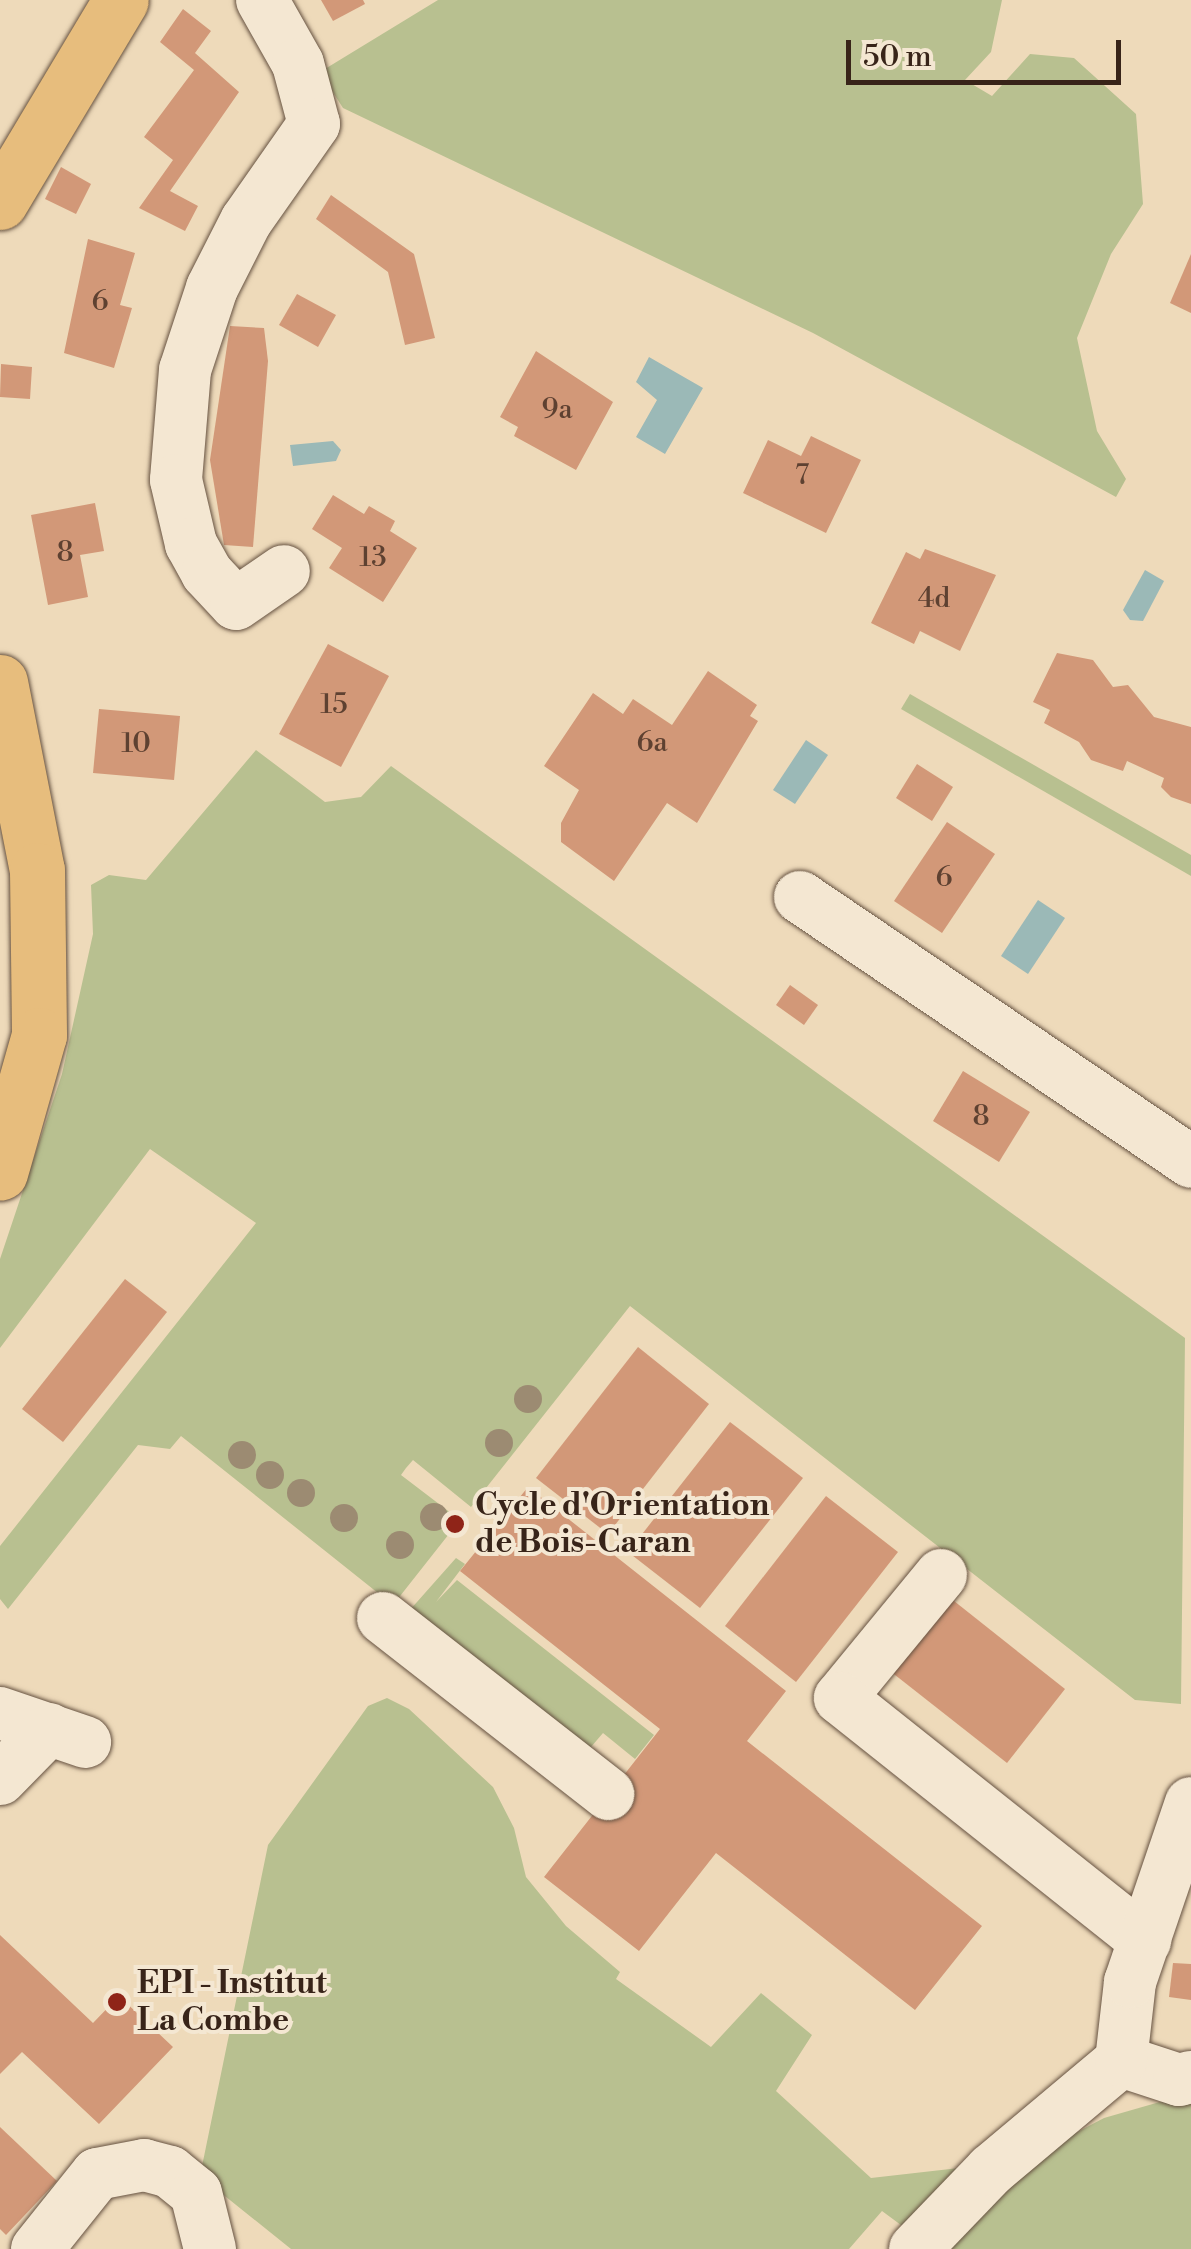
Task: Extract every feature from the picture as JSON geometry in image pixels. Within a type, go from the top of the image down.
[{"type":"main road","points":[[0,202],[121,0]]},
{"type":"main road","points":[[0,682],[37,870],[39,1035],[0,1173]]},
{"type":"main road","points":[[0,1084],[37,966]]},
{"type":"street","points":[[262,0],[298,64],[314,124],[246,222],[212,288],[185,370],[175,448],[191,544],[232,622],[284,570]]},
{"type":"street","points":[[800,897],[1191,1162]]},
{"type":"street","points":[[940,1575],[840,1698],[1145,1941]]},
{"type":"street","points":[[383,1618],[608,1794]]},
{"type":"street","points":[[0,1713],[67,1735],[0,1780]]},
{"type":"street","points":[[915,2249],[990,2170],[1121,2060],[1130,1982],[1191,1803]]},
{"type":"street","points":[[1121,2060],[1178,2080],[1191,2077]]},
{"type":"street","points":[[38,2249],[97,2174],[144,2165],[170,2172],[196,2193],[210,2249]]},
{"type":"green space","points":[[438,0],[1002,0],[991,52],[965,80],[992,96],[1030,54],[1074,58],[1136,114],[1143,204],[1111,254],[1077,338],[1097,431],[1126,479],[1116,497],[813,333],[343,108],[320,72]]},
{"type":"green space","points":[[910,694],[1191,855],[1191,876],[901,709]]},
{"type":"green space","points":[[256,750],[325,802],[361,797],[391,766],[1185,1338],[1181,1704],[1135,1700],[630,1306],[471,1507],[413,1460],[406,1468],[401,1475],[460,1520],[393,1605],[181,1436],[170,1449],[138,1445],[8,1609],[0,1599],[0,1546],[256,1223],[150,1149],[0,1348],[0,1259],[62,1074],[93,934],[91,885],[109,875],[146,880]]},
{"type":"green space","points":[[456,1558],[465,1564],[436,1602],[457,1580],[654,1735],[635,1759],[603,1733],[585,1754],[409,1611]]},
{"type":"green space","points":[[387,1698],[409,1709],[493,1787],[514,1828],[526,1877],[566,1926],[620,1972],[616,1979],[711,2047],[761,1993],[812,2035],[776,2091],[871,2178],[959,2168],[905,2228],[882,2211],[849,2249],[291,2249],[200,2176],[268,1845],[368,1706]]},
{"type":"green space","points":[[1191,2093],[1191,2249],[943,2249],[1066,2138],[1104,2118]]},
{"type":"water","points":[[649,357],[703,388],[665,454],[636,437],[657,400],[636,382]]},
{"type":"water","points":[[333,441],[341,450],[336,461],[293,466],[290,445]]},
{"type":"water","points":[[1145,570],[1164,581],[1143,621],[1130,620],[1123,610]]},
{"type":"water","points":[[806,740],[828,755],[795,804],[773,790]]},
{"type":"water","points":[[1038,900],[1065,918],[1028,974],[1001,956]]},
{"type":"building","points":[[321,0],[363,0],[365,4],[333,21]]},
{"type":"building","points":[[183,9],[211,31],[195,53],[239,92],[170,191],[198,206],[185,231],[139,208],[173,160],[144,137],[194,70],[160,42]]},
{"type":"building","points":[[61,167],[91,184],[76,214],[45,199]]},
{"type":"building","points":[[331,195],[414,254],[435,338],[405,345],[388,272],[316,219]]},
{"type":"building","points":[[88,239],[135,253],[120,305],[132,308],[114,368],[64,353]]},
{"type":"building","points":[[1191,254],[1191,313],[1170,303]]},
{"type":"building","points":[[297,294],[336,315],[318,347],[279,325]]},
{"type":"building","points":[[230,326],[264,328],[268,361],[253,547],[224,545],[210,460]]},
{"type":"building","points":[[536,351],[613,402],[576,470],[514,436],[518,427],[500,417]]},
{"type":"building","points":[[1,364],[32,367],[30,399],[0,397]]},
{"type":"building","points":[[811,436],[861,460],[826,533],[743,493],[768,440],[801,456]]},
{"type":"building","points":[[333,495],[364,514],[369,506],[395,521],[390,531],[417,548],[383,602],[329,568],[342,548],[312,529]]},
{"type":"building","points":[[95,503],[104,551],[80,555],[88,597],[48,605],[31,515]]},
{"type":"building","points":[[925,549],[996,575],[960,651],[920,631],[914,644],[871,623],[906,552],[920,559]]},
{"type":"building","points":[[328,644],[389,676],[341,767],[279,734]]},
{"type":"building","points":[[1057,653],[1093,660],[1113,687],[1128,685],[1154,717],[1191,727],[1191,804],[1171,797],[1161,787],[1164,778],[1127,761],[1123,771],[1091,760],[1079,742],[1044,723],[1050,710],[1033,702]]},
{"type":"building","points":[[708,671],[757,705],[750,716],[758,721],[697,823],[667,803],[614,881],[561,842],[561,823],[579,790],[544,766],[593,693],[623,714],[633,699],[672,725]]},
{"type":"building","points":[[99,709],[180,716],[174,780],[93,773]]},
{"type":"building","points":[[917,764],[953,787],[932,821],[896,798]]},
{"type":"building","points":[[947,822],[995,854],[942,933],[894,901]]},
{"type":"building","points":[[790,985],[818,1005],[804,1025],[776,1005]]},
{"type":"building","points":[[963,1071],[1030,1112],[999,1162],[933,1121]]},
{"type":"building","points":[[125,1279],[167,1312],[63,1442],[22,1409]]},
{"type":"building","points":[[638,1347],[709,1404],[608,1534],[536,1478]]},
{"type":"building","points":[[730,1422],[803,1478],[700,1608],[628,1552]]},
{"type":"building","points":[[528,1487],[786,1691],[747,1741],[982,1926],[915,2010],[716,1853],[639,1951],[544,1877],[660,1729],[460,1571]]},
{"type":"building","points":[[826,1496],[898,1552],[796,1682],[725,1626]]},
{"type":"building","points":[[949,1597],[1065,1689],[1007,1763],[890,1671]]},
{"type":"building","points":[[0,1935],[93,2023],[119,1996],[173,2047],[99,2124],[22,2052],[0,2074]]},
{"type":"building","points":[[1173,1963],[1191,1964],[1191,2000],[1169,1997]]},
{"type":"building","points":[[0,2127],[57,2181],[6,2235],[0,2229]]},
{"type":"place","name":"Cycle d'Orientation de Bois-Caran","points":[[455,1524]]},
{"type":"place","name":"EPI - Institut La Combe","points":[[117,2002]]}]
